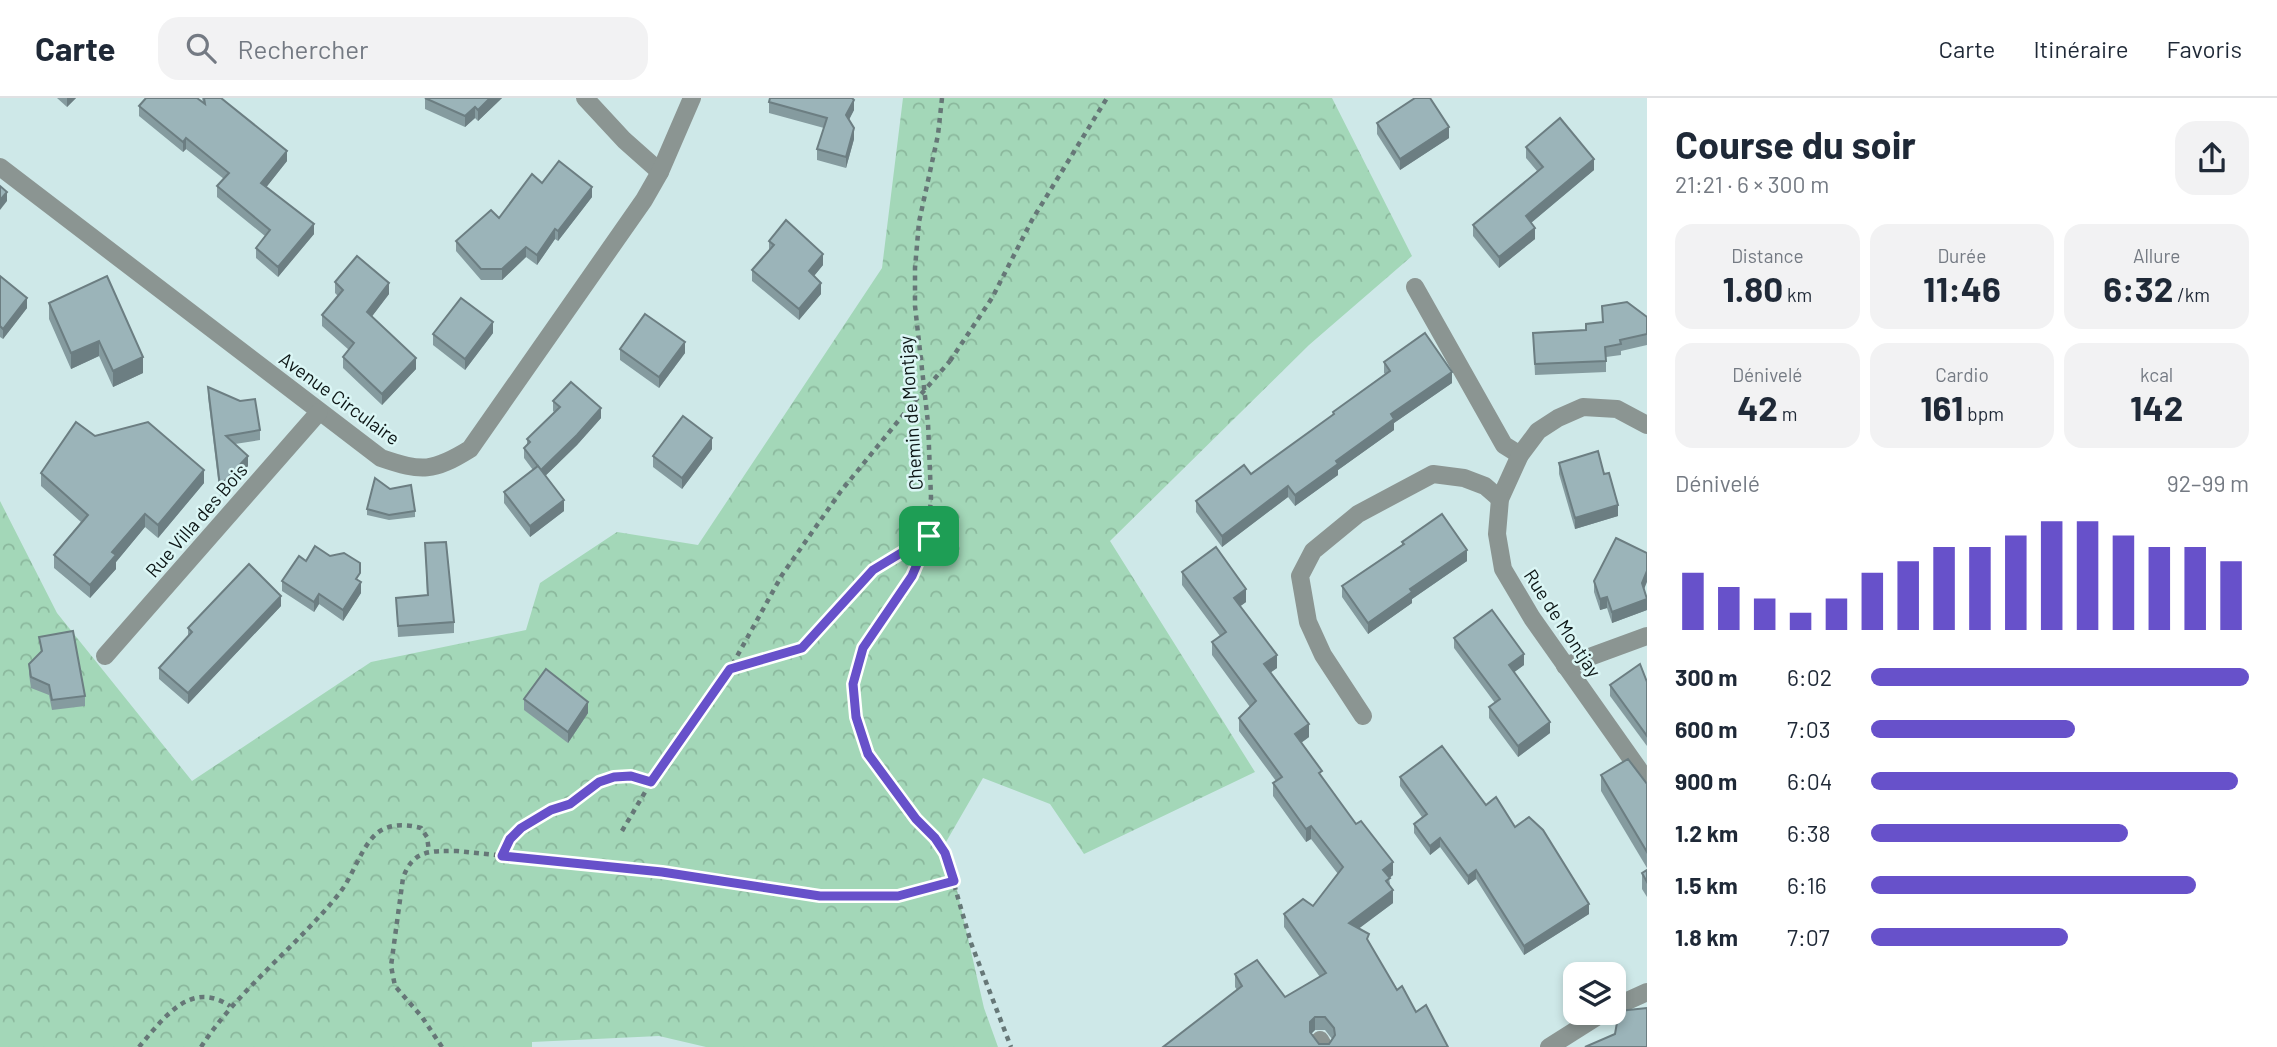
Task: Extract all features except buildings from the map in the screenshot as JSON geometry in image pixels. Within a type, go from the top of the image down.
[{"type":"street","points":[[585,98],[624,140],[660,172]]},
{"type":"street","name":"Avenue Circulaire","points":[[0,167],[381,458],[412,469],[445,464],[470,449],[644,200],[660,172],[692,98]]},
{"type":"street","points":[[1415,287],[1504,445],[1520,455]]},
{"type":"street","name":"Rue de Montjay","points":[[1647,425],[1618,409],[1583,407],[1538,431],[1520,455],[1500,499],[1497,534],[1503,569],[1532,618],[1647,781]]},
{"type":"street","name":"Rue Villa des Bois","points":[[105,656],[319,412]]},
{"type":"street","points":[[1363,716],[1323,655],[1308,622],[1300,576],[1313,551],[1359,514],[1433,474],[1464,478],[1485,486],[1500,499]]},
{"type":"street","points":[[1565,666],[1647,636]]},
{"type":"street","points":[[1626,1002],[1647,992]]},
{"type":"street","points":[[1549,1047],[1584,1025]]},
{"type":"path","name":"Chemin de Montjay","points":[[942,98],[938,135],[919,222],[915,268],[915,306],[929,423],[929,536],[912,576],[863,648],[853,684],[856,717],[868,754],[945,853],[971,943],[1011,1047]]},
{"type":"path","points":[[622,831],[651,782],[730,669],[782,575],[841,491],[950,361],[992,299],[1039,209],[1107,98]]},
{"type":"path","points":[[730,669],[802,648],[873,570],[929,536]]},
{"type":"path","points":[[502,856],[510,839],[521,828],[551,810],[570,804],[599,782],[614,777],[631,776],[651,782]]},
{"type":"path","points":[[201,1047],[230,1006],[280,960],[340,892],[376,834],[388,827],[406,824],[421,828],[427,837],[429,851]]},
{"type":"path","points":[[442,1047],[422,1017],[395,986],[391,966],[403,878],[408,865],[429,851],[457,851],[662,872],[820,896],[898,896],[954,881]]},
{"type":"path","points":[[139,1047],[169,1013],[186,1001],[205,996],[219,999],[230,1006]]},
{"type":"green space","points":[[903,98],[1332,98],[1412,256],[1309,345],[1110,541],[1255,772],[1084,854],[1050,804],[983,778],[946,842],[984,1008],[998,1047],[706,1047],[659,1036],[532,1042],[532,1047],[0,1047],[0,501],[57,613],[192,781],[371,662],[526,630],[540,583],[617,532],[698,545],[882,268]]},
{"type":"route","points":[[929,536],[912,576],[863,648],[853,684],[856,717],[868,754],[916,819],[935,838],[945,853],[954,881],[898,896],[820,896],[662,872],[502,856],[510,839],[521,828],[551,810],[570,804],[599,782],[614,777],[631,776],[651,782],[730,669],[802,648],[873,570],[929,536]]}]
